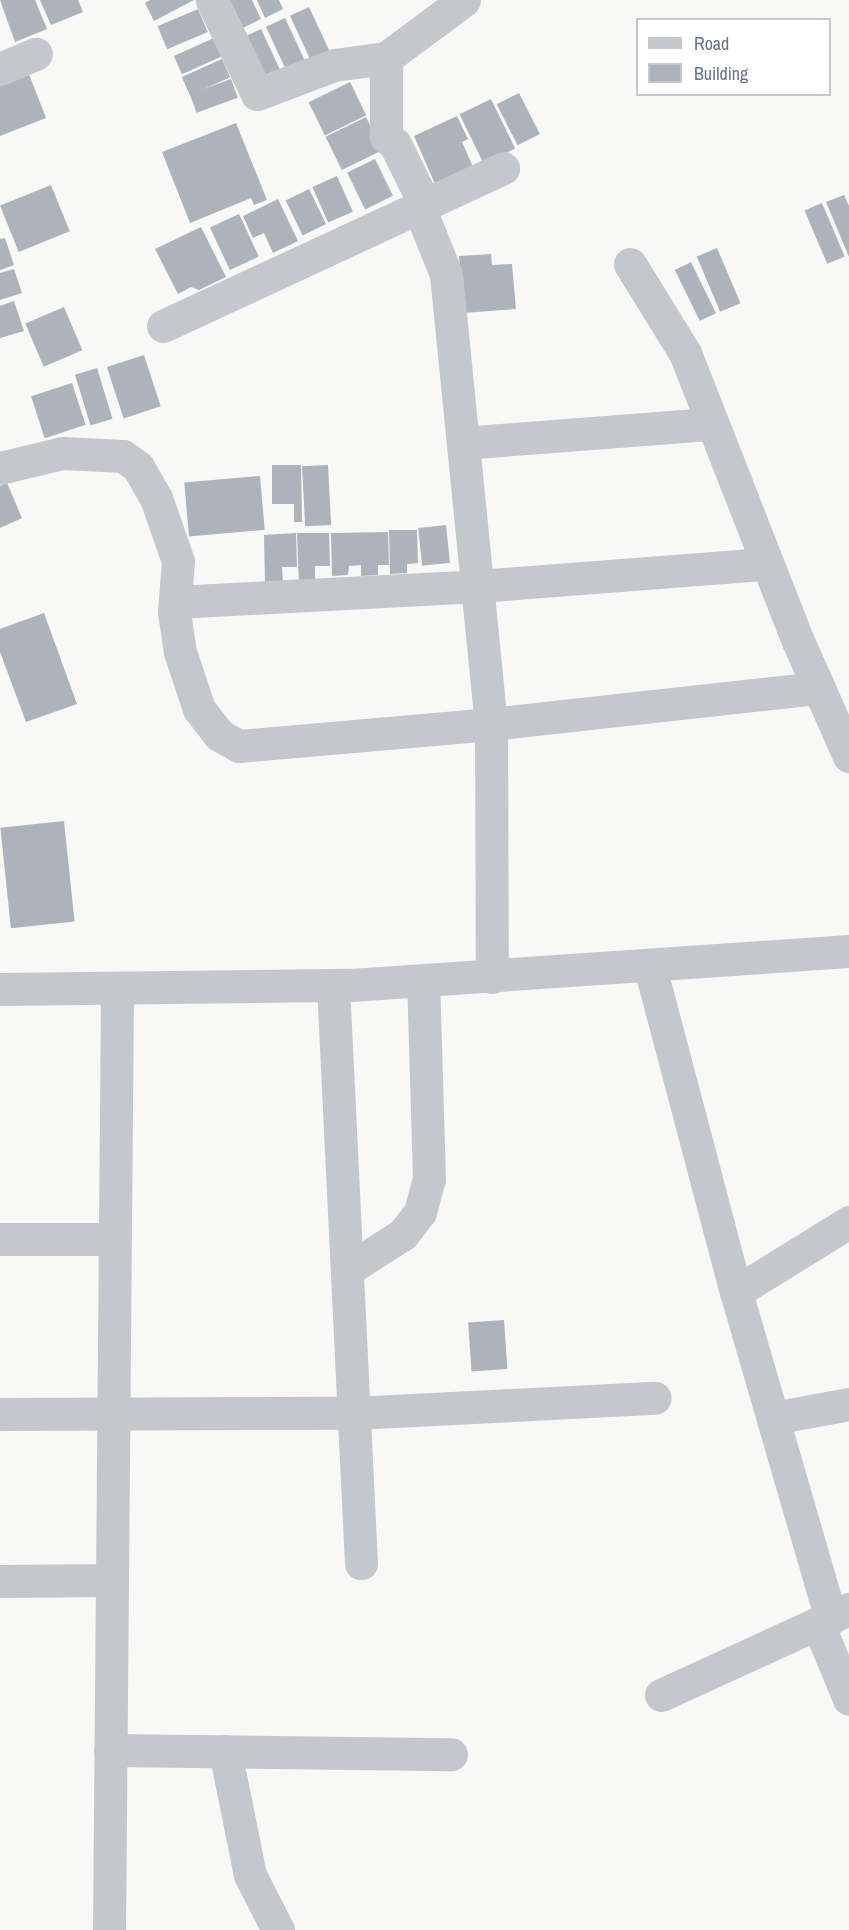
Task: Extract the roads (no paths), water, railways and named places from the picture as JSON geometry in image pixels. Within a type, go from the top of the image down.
[{"type":"street","points":[[212,0],[257,94],[334,65],[386,58],[464,0]]},
{"type":"street","points":[[0,69],[36,54]]},
{"type":"street","points":[[386,58],[386,137],[395,144],[422,206],[446,274],[491,724],[492,977]]},
{"type":"street","points":[[163,326],[503,168]]},
{"type":"street","points":[[630,264],[686,353],[767,564],[849,756]]},
{"type":"street","points":[[463,443],[712,424]]},
{"type":"street","points":[[0,468],[62,453],[123,456],[138,467],[156,498],[178,561],[175,602],[180,652],[199,709],[219,735],[239,746],[491,724],[819,688]]},
{"type":"street","points":[[175,602],[478,586],[767,564]]},
{"type":"street","points":[[0,989],[333,985],[423,981],[650,967],[849,951]]},
{"type":"street","points":[[650,967],[736,1292],[833,1617],[849,1699]]},
{"type":"street","points":[[347,1270],[403,1234],[420,1212],[429,1179],[423,981]]},
{"type":"street","points":[[333,985],[361,1563]]},
{"type":"street","points":[[109,1930],[117,988]]},
{"type":"street","points":[[736,1292],[849,1222]]},
{"type":"street","points":[[0,1239],[115,1239]]},
{"type":"street","points":[[0,1414],[354,1413],[655,1398]]},
{"type":"street","points":[[773,1418],[849,1404]]},
{"type":"street","points":[[0,1581],[112,1580]]},
{"type":"street","points":[[661,1695],[833,1617]]},
{"type":"street","points":[[110,1750],[451,1754]]},
{"type":"street","points":[[225,1751],[250,1875],[278,1930]]}]
